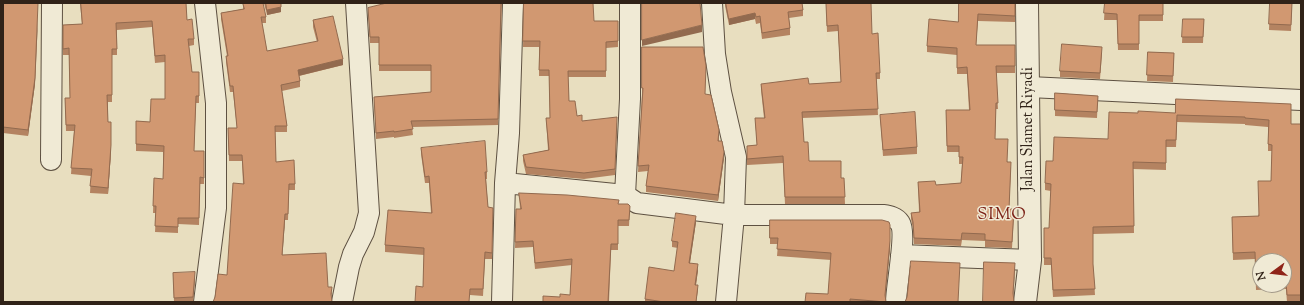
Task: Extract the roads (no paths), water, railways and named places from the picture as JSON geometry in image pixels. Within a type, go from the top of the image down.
[{"type":"street","points":[[52,3],[52,160]]},
{"type":"street","points":[[204,302],[216,208],[216,104],[205,3]]},
{"type":"street","points":[[342,302],[348,267],[364,232],[369,213],[356,3]]},
{"type":"street","points":[[502,302],[505,184],[509,133],[513,3]]},
{"type":"street","points":[[625,195],[630,99],[630,3]]},
{"type":"street","points":[[712,3],[715,54],[721,92],[736,157],[734,215],[726,302]]},
{"type":"street","name":"Jalan Slamet Riyadi","points":[[1025,302],[1030,260],[1028,3]]},
{"type":"street","points":[[1029,87],[1301,100]]},
{"type":"street","points":[[505,184],[625,195],[637,203],[734,215],[883,215],[896,218],[902,226],[901,255],[896,302]]},
{"type":"street","points":[[901,255],[1030,260]]},
{"type":"district","name":"SIMO","points":[[1002,216]]}]
